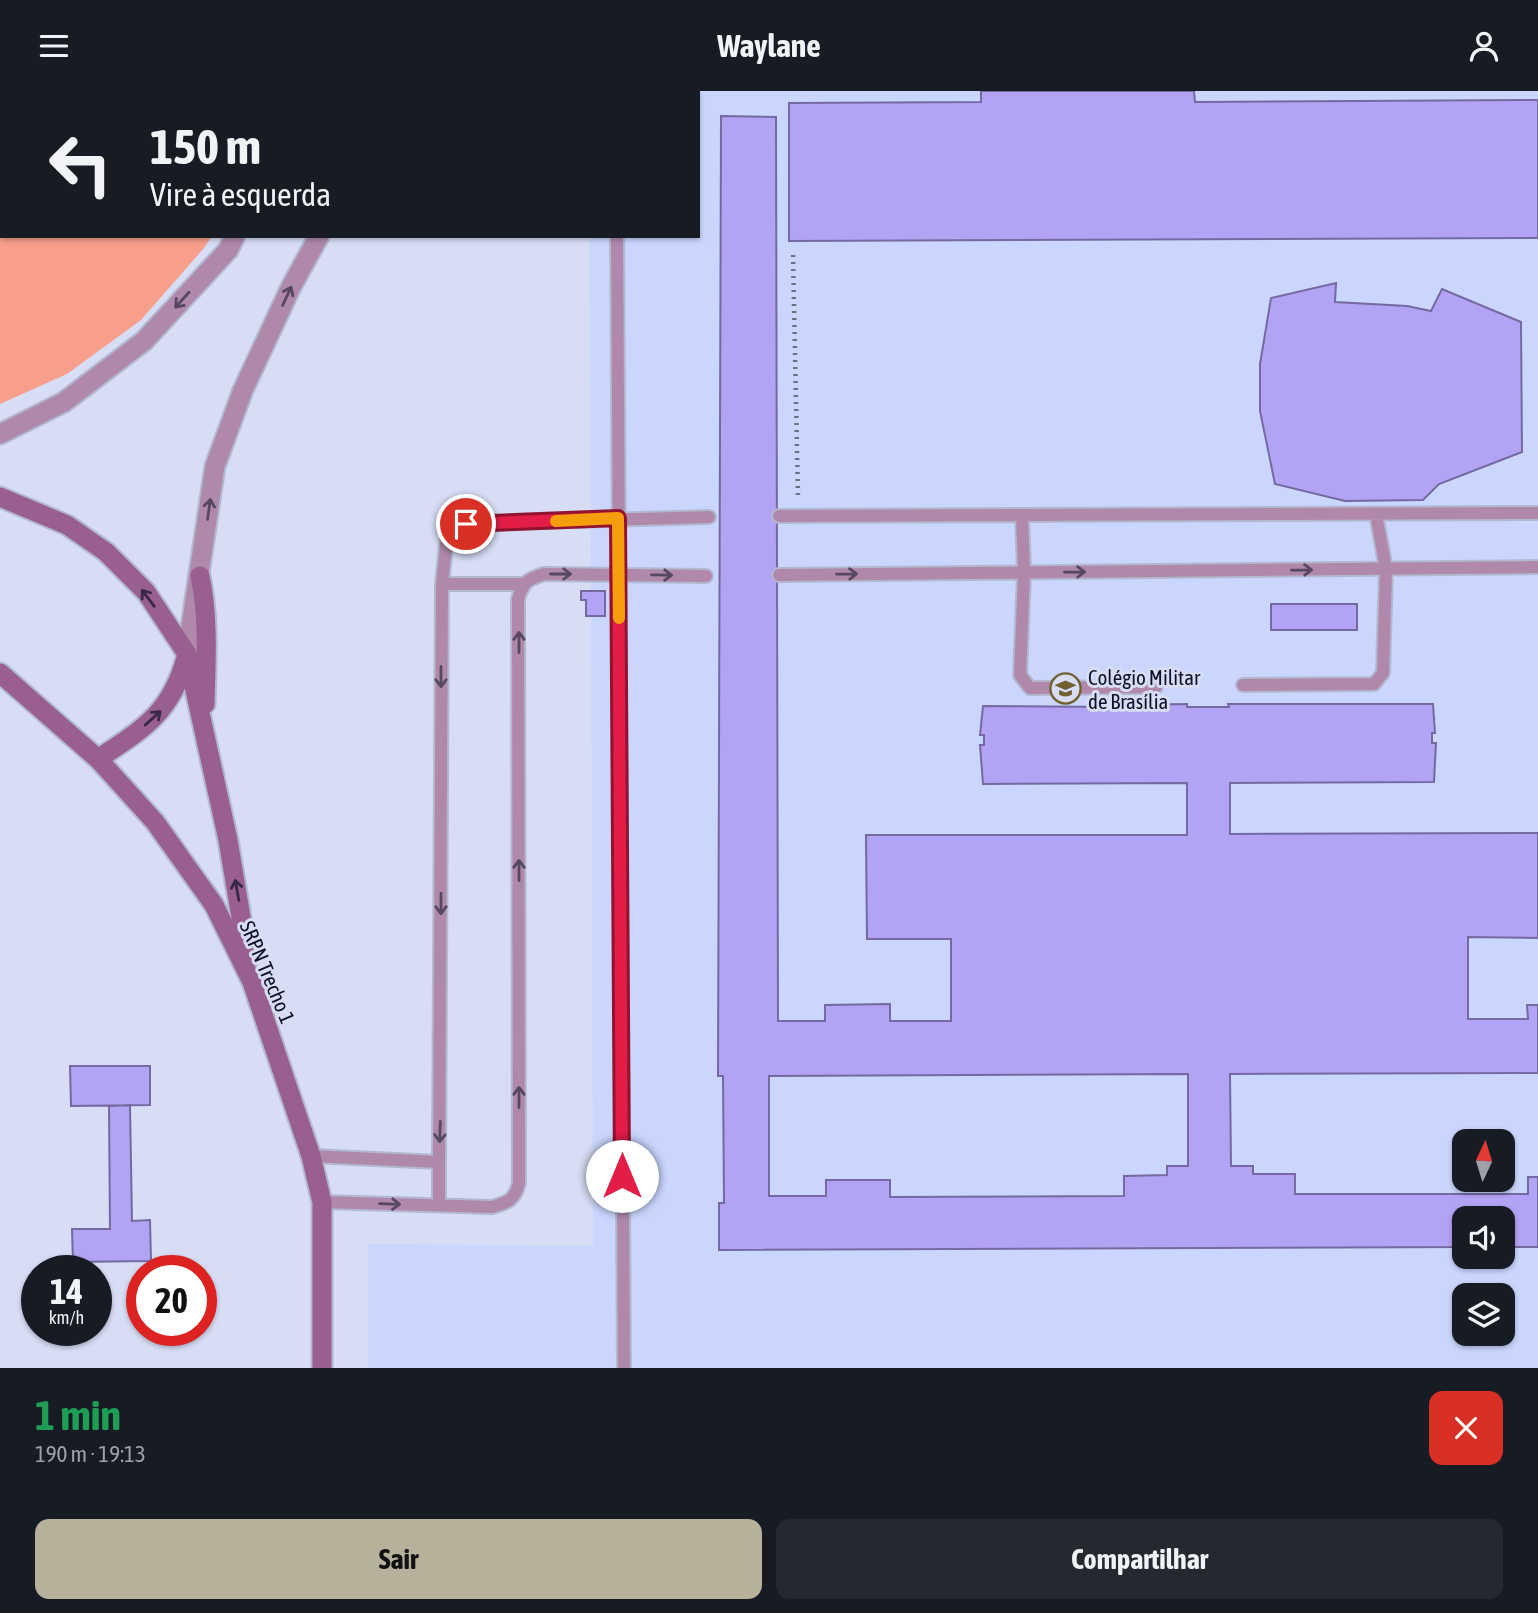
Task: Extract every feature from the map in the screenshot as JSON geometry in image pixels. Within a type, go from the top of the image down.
[{"type":"main road","points":[[0,497],[67,524],[106,552],[146,592],[187,654],[228,839],[252,982]]},
{"type":"main road","points":[[200,576],[207,655],[204,733]]},
{"type":"main road","points":[[98,759],[131,737],[165,707],[180,681],[187,654]]},
{"type":"main road","name":"SRPN Trecho 1","points":[[0,674],[98,759],[155,822],[214,905],[252,982],[311,1156],[322,1202],[322,1368]]},
{"type":"street","points":[[0,434],[64,402],[144,341],[228,250],[234,238]]},
{"type":"street","points":[[187,654],[215,466],[243,390],[291,286],[318,238]]},
{"type":"lane","points":[[617,238],[624,1368]]},
{"type":"lane","points":[[779,516],[1538,513]]},
{"type":"lane","points":[[1243,685],[1374,684],[1383,673],[1386,569],[1376,514]]},
{"type":"lane","points":[[1022,515],[1024,573],[1020,675],[1030,688],[1156,687]]},
{"type":"lane","points":[[439,1205],[442,584],[447,536],[453,527],[466,524],[709,517]]},
{"type":"lane","points":[[779,575],[1538,567]]},
{"type":"lane","points":[[322,1202],[492,1207],[508,1203],[517,1193],[519,599],[522,584],[529,578],[544,574],[706,576]]},
{"type":"lane","points":[[442,584],[522,584]]},
{"type":"lane","points":[[311,1156],[439,1162]]},
{"type":"path","points":[[793,255],[798,516]]},
{"type":"shaded area","name":"Colégio Militar de Brasília","points":[[700,91],[1538,91],[1538,1368],[368,1368],[368,1244],[593,1246],[590,238],[700,238]]},
{"type":"shaded area","points":[[0,238],[211,238],[141,320],[67,374],[0,404]]},
{"type":"building","points":[[981,91],[1194,91],[1195,102],[1538,100],[1538,238],[789,241],[789,103],[981,102]]},
{"type":"building","points":[[721,116],[776,117],[778,1021],[825,1021],[825,1005],[890,1004],[890,1021],[951,1021],[951,939],[867,939],[866,835],[1187,835],[1187,783],[983,784],[980,745],[984,745],[984,735],[980,735],[983,706],[1433,704],[1435,733],[1432,733],[1432,743],[1436,743],[1434,782],[1230,783],[1230,834],[1538,833],[1538,938],[1468,937],[1468,1019],[1528,1019],[1527,1005],[1538,1005],[1538,1073],[1230,1074],[1231,1166],[1253,1166],[1253,1174],[1295,1174],[1295,1194],[1528,1194],[1528,1177],[1538,1177],[1538,1247],[1515,1247],[1515,1206],[1452,1206],[1452,1247],[719,1250],[719,1203],[724,1203],[723,1076],[718,1076]],"holes":[[[1188,1074],[1188,1166],[1167,1166],[1167,1175],[1124,1176],[1124,1196],[890,1197],[890,1180],[826,1180],[826,1196],[769,1196],[769,1076]]]},
{"type":"building","points":[[1336,283],[1335,302],[1407,306],[1431,311],[1442,289],[1521,322],[1522,452],[1439,484],[1423,500],[1345,501],[1275,484],[1260,411],[1260,364],[1271,298]]},
{"type":"building","points":[[581,591],[605,591],[605,616],[586,616],[586,600],[581,600]]},
{"type":"building","points":[[1271,604],[1357,604],[1357,630],[1271,630]]},
{"type":"building","points":[[70,1066],[150,1066],[150,1105],[71,1106]]},
{"type":"building","points":[[130,1105],[132,1221],[150,1220],[151,1255],[126,1255],[126,1261],[112,1262],[112,1255],[73,1255],[72,1229],[110,1229],[109,1106]]},
{"type":"slow traffic","points":[[556,521],[618,518],[619,618]]},
{"type":"place","name":"Colégio Militar de Brasília","points":[[1065,689]]},
{"type":"route","points":[[466,524],[618,518],[622,1176]]}]
